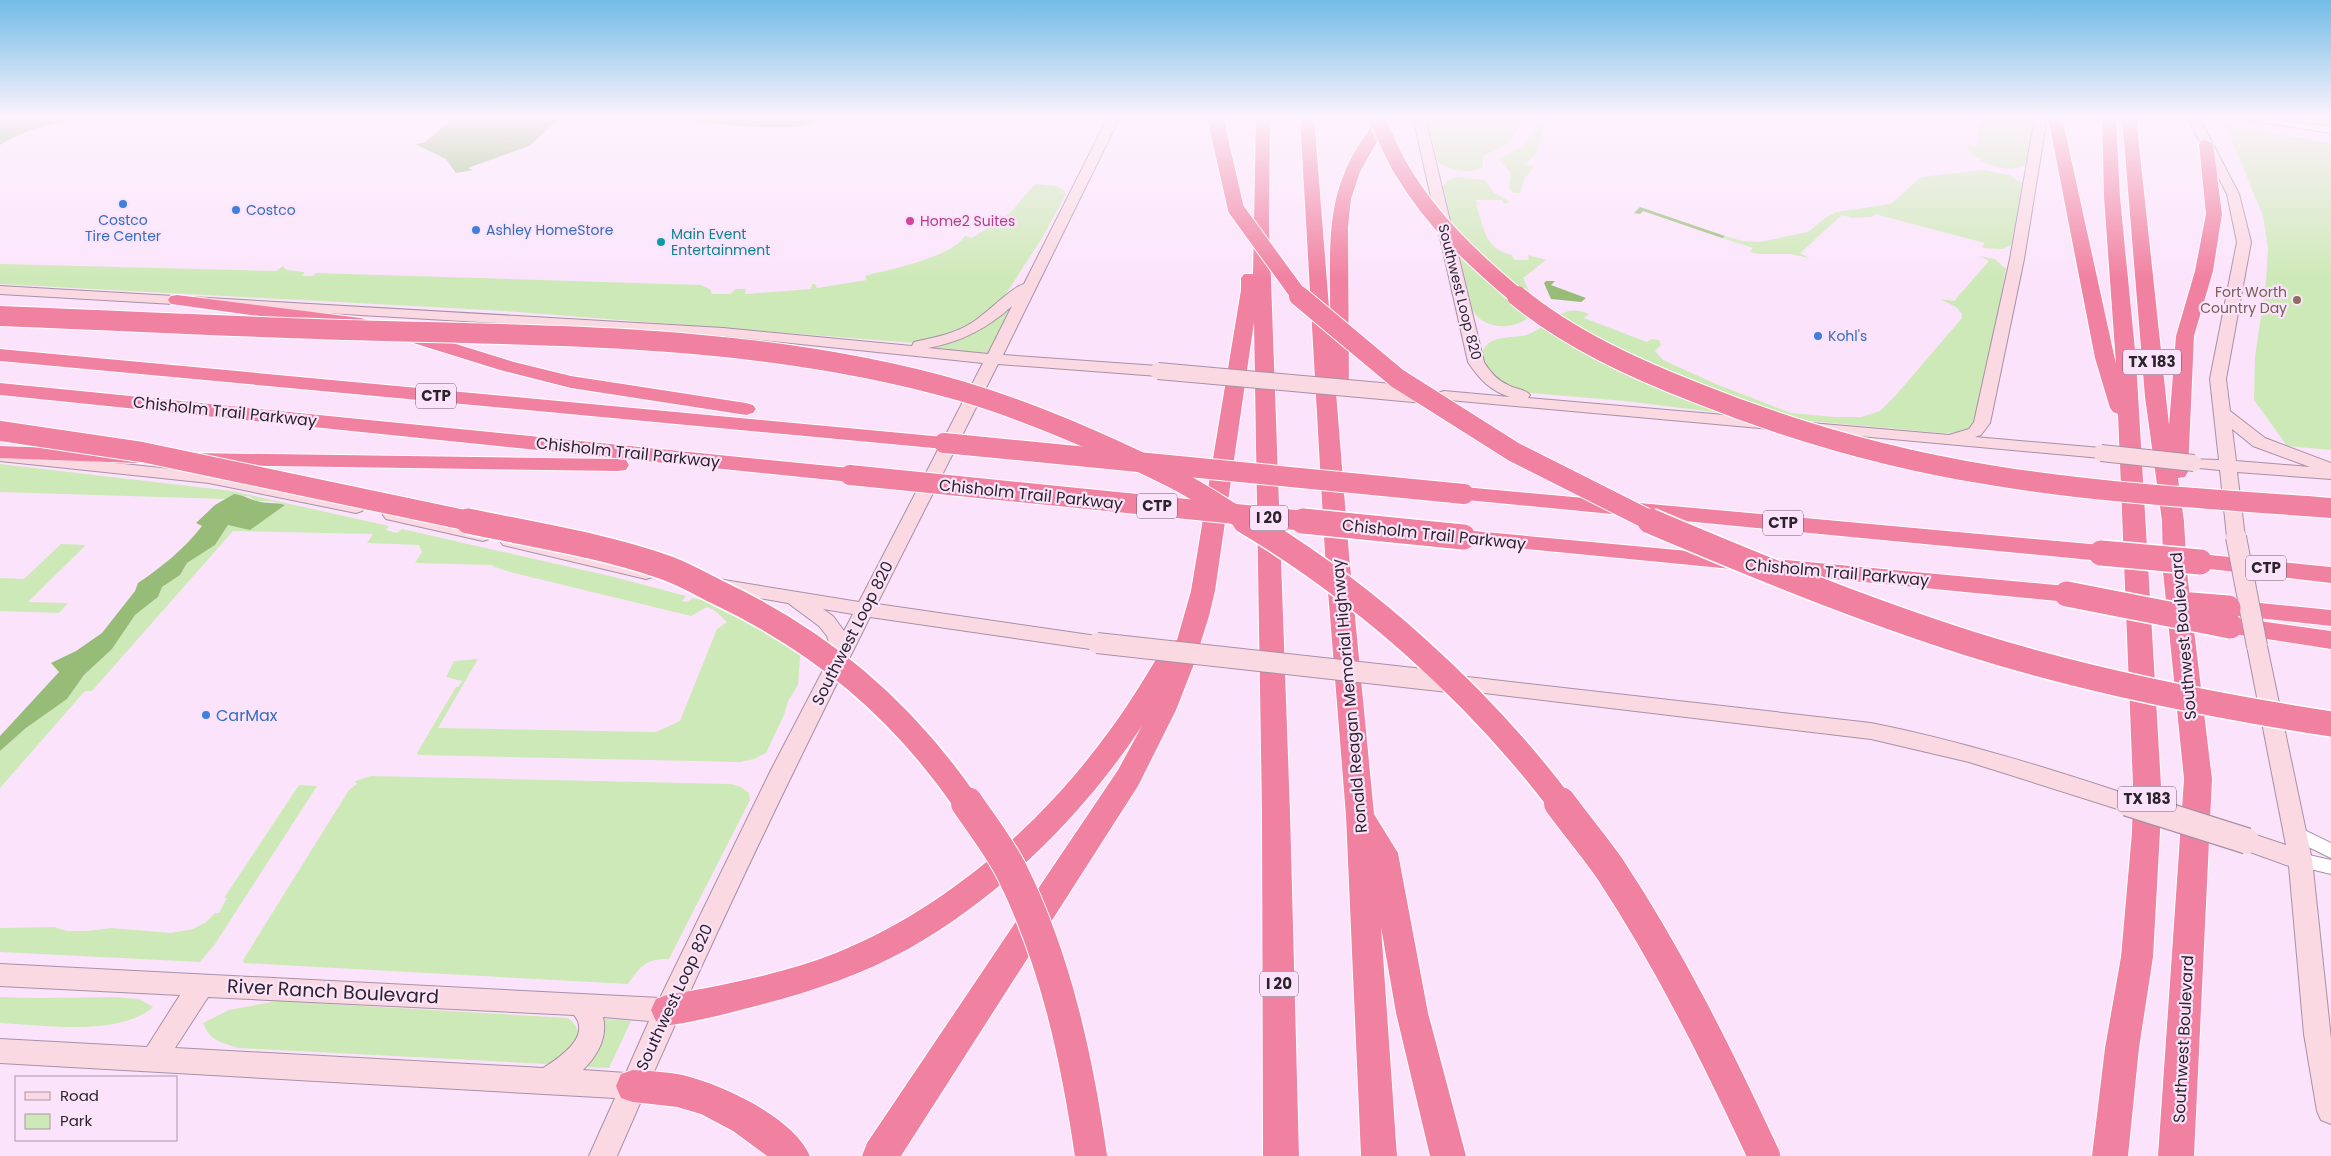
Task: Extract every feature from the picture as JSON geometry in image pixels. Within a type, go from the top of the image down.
[{"type":"highway","points":[[1222,171],[1231,201],[1249,234],[1287,283],[1331,326],[1387,371],[1451,415],[1518,455],[1599,497],[1698,542],[1784,578],[1914,626],[1988,649],[2089,677],[2212,704],[2331,724]]},
{"type":"highway","name":"I 20","points":[[1262,171],[1261,224],[1276,812],[1281,1156]]},
{"type":"highway","name":"Ronald Reagan Memorial Highway","points":[[1310,171],[1326,413],[1360,816],[1379,1156]]},
{"type":"highway","points":[[1326,413],[1339,393],[1340,227],[1343,199],[1353,171]]},
{"type":"highway","points":[[1403,171],[1419,196],[1450,235],[1483,269],[1515,296],[1582,340],[1631,366],[1685,390],[1774,422],[1833,440],[1921,462],[1998,477],[2086,488],[2331,508]]},
{"type":"highway","points":[[2066,171],[2105,358],[2130,440]]},
{"type":"highway","name":"TX 183","points":[[2110,1156],[2122,1048],[2137,957],[2146,832],[2147,785],[2126,360],[2111,171]]},
{"type":"highway","name":"Southwest Boulevard","points":[[2135,171],[2155,397],[2174,522],[2175,572],[2198,779],[2176,1156]]},
{"type":"highway","points":[[2174,522],[2185,336],[2204,271],[2214,214],[2209,171]]},
{"type":"highway","points":[[883,1152],[1128,778],[1153,734],[1183,664],[1203,591],[1250,290],[1250,244],[1261,224]]},
{"type":"highway","points":[[177,300],[364,325],[405,334],[527,371],[591,386],[869,431]]},
{"type":"highway","points":[[0,316],[611,338],[733,347],[853,365],[939,386],[1048,422],[1130,456],[1226,507],[1318,568],[1399,632],[1441,670],[1486,717],[1570,814],[1605,862],[1641,917],[1716,1055],[1764,1156]]},
{"type":"highway","name":"Chisholm Trail Parkway","points":[[0,355],[869,431],[944,443],[1464,494],[2331,575]]},
{"type":"highway","name":"Chisholm Trail Parkway","points":[[0,389],[1463,538],[2067,594],[2229,617]]},
{"type":"highway","points":[[0,431],[169,458],[607,550],[667,568],[739,601],[795,632],[860,680],[920,740],[952,781],[1010,870],[1027,905],[1059,1004],[1074,1057],[1091,1156]]},
{"type":"highway","points":[[0,452],[267,461],[644,466],[850,475]]},
{"type":"highway","points":[[667,1010],[744,996],[801,980],[851,962],[895,940],[934,917],[975,886],[1024,845],[1062,808],[1119,740],[1162,674],[1203,591]]},
{"type":"highway","points":[[2229,617],[2331,618]]},
{"type":"highway","points":[[2229,617],[2331,640]]},
{"type":"highway","points":[[1360,816],[1383,853],[1410,1004],[1448,1156]]},
{"type":"highway","points":[[633,1086],[672,1090],[716,1103],[768,1133],[792,1156]]},
{"type":"main road","name":"Southwest Loop 820","points":[[604,1156],[667,1010],[777,780],[1087,171]]},
{"type":"main road","name":"Southwest Loop 820","points":[[1431,171],[1470,341],[1481,370],[1487,379],[1499,388],[1514,393],[1567,400],[1599,410]]},
{"type":"main road","points":[[1942,439],[1974,432],[1982,423],[2018,259],[2032,171]]},
{"type":"main road","points":[[2220,171],[2232,194],[2244,242],[2218,379],[2236,537],[2300,860],[2317,1034],[2331,1111]]},
{"type":"main road","points":[[895,348],[948,339],[982,324],[1032,280]]},
{"type":"main road","points":[[0,290],[723,332],[993,358],[2331,474]]},
{"type":"main road","points":[[2222,413],[2259,442],[2331,468]]},
{"type":"main road","points":[[0,456],[209,478],[375,511],[649,573],[864,609],[1097,643],[1871,731],[1910,738],[1963,752],[2104,795],[2300,860]]},
{"type":"main road","points":[[786,596],[806,607],[834,629],[840,638],[842,652]]},
{"type":"main road","name":"River Ranch Boulevard","points":[[0,975],[667,1010]]},
{"type":"main road","points":[[153,1060],[201,985]]},
{"type":"main road","points":[[548,1080],[571,1065],[584,1051],[592,1034],[591,1018],[580,1004]]},
{"type":"main road","points":[[0,1051],[633,1086]]},
{"type":"street","points":[[2294,832],[2331,851]]},
{"type":"street","points":[[2300,860],[2331,867]]},
{"type":"green space","points":[[1509,171],[1531,171],[1524,179],[1520,193],[1514,193],[1509,189],[1511,173]]},
{"type":"green space","points":[[1989,171],[2009,175],[2023,184],[2011,245],[2003,249],[1984,248],[1982,246],[1985,243],[1875,214],[1872,217],[1852,218],[1842,215],[1800,253],[1809,258],[1791,254],[1759,254],[1750,252],[1753,248],[1722,238],[1725,236],[1742,241],[1760,242],[1808,232],[1825,218],[1836,212],[1891,204],[1921,177]]},
{"type":"green space","name":"Fort Worth Country Day","points":[[2244,171],[2331,171],[2331,450],[2287,446],[2254,400],[2255,357],[2266,282],[2268,248],[2263,216]]},
{"type":"green space","points":[[1457,177],[1485,180],[1493,192],[1510,202],[1504,204],[1502,200],[1476,200],[1484,230],[1496,248],[1512,255],[1514,260],[1529,260],[1528,255],[1546,260],[1523,278],[1535,304],[1531,315],[1517,324],[1509,326],[1492,325],[1478,317],[1473,311],[1443,186],[1448,180]]},
{"type":"green space","points":[[1035,184],[1057,186],[1064,190],[1066,194],[1042,238],[1004,297],[993,310],[959,331],[914,343],[505,311],[0,284],[0,264],[276,271],[283,266],[287,270],[305,272],[302,276],[312,276],[316,273],[701,285],[710,289],[712,294],[730,294],[736,289],[746,289],[745,294],[811,289],[812,284],[815,284],[817,288],[867,280],[865,276],[919,262],[947,251],[965,236],[972,238],[1010,213]]},
{"type":"green space","points":[[1640,207],[1725,236],[1722,238],[1643,211],[1640,214],[1634,213]]},
{"type":"green space","points":[[1979,256],[1995,259],[2006,269],[1977,420],[1970,427],[1957,432],[1942,433],[1730,414],[1625,401],[1530,393],[1501,384],[1486,368],[1482,353],[1489,343],[1495,340],[1526,335],[1561,314],[1569,311],[1578,311],[1589,314],[1584,318],[1647,342],[1652,339],[1659,340],[1661,345],[1655,351],[1663,360],[1716,384],[1791,413],[1861,417],[1880,411],[1962,318],[1962,314],[1956,307],[1940,299],[1954,301],[1989,261]]},
{"type":"green space","points":[[1032,280],[993,359],[895,349],[925,344],[963,333]]},
{"type":"green space","points":[[1546,281],[1555,281],[1551,285],[1586,298],[1581,302],[1551,299],[1544,283]]},
{"type":"green space","points":[[0,464],[232,491],[389,526],[386,530],[397,533],[402,529],[610,576],[686,596],[682,601],[687,602],[693,598],[739,608],[801,645],[798,685],[788,701],[784,715],[766,753],[754,759],[740,762],[418,755],[417,753],[456,687],[462,681],[446,677],[454,661],[478,659],[438,728],[656,732],[680,721],[717,629],[727,622],[714,610],[707,607],[691,616],[510,572],[492,566],[494,565],[415,563],[422,552],[419,545],[367,543],[373,534],[233,531],[92,691],[85,691],[0,788],[0,751],[26,728],[67,699],[84,675],[112,649],[135,615],[158,597],[162,587],[180,575],[187,563],[215,545],[228,525],[250,529],[285,505],[272,501],[257,501],[248,496],[224,499],[0,492]]},
{"type":"green space","points":[[234,494],[260,502],[285,505],[250,530],[228,525],[215,545],[187,563],[180,575],[162,587],[158,597],[135,615],[112,649],[84,675],[67,699],[26,728],[0,751],[0,736],[59,672],[51,663],[76,651],[102,633],[135,591],[138,583],[188,543],[202,526],[196,523],[215,505]]},
{"type":"green space","points":[[61,544],[86,545],[28,602],[68,603],[59,613],[0,611],[0,578],[24,579]]},
{"type":"green space","points":[[371,776],[731,784],[741,787],[749,793],[750,800],[669,959],[654,960],[645,964],[628,984],[244,963],[243,960],[349,790],[357,784],[355,781]]},
{"type":"green space","points":[[299,785],[317,786],[215,944],[200,962],[0,952],[0,928],[54,927],[67,931],[87,931],[111,928],[171,933],[193,929],[206,922],[215,913],[219,913],[227,898],[224,898]]},
{"type":"green space","points":[[0,997],[113,997],[139,999],[153,1007],[138,1016],[101,1026],[37,1026],[0,1023]]},
{"type":"green space","points":[[277,1001],[568,1018],[575,1025],[578,1032],[574,1046],[569,1052],[563,1057],[547,1064],[238,1048],[213,1037],[209,1034],[203,1023],[229,1010]]},
{"type":"green space","points":[[604,1019],[631,1021],[609,1068],[584,1067]]},
{"type":"place","name":"Costco Tire Center","points":[[123,204]]},
{"type":"place","name":"Costco","points":[[236,210]]},
{"type":"place","name":"Home2 Suites","points":[[910,221]]},
{"type":"place","name":"Ashley HomeStore","points":[[476,230]]},
{"type":"place","name":"Main Event Entertainment","points":[[661,242]]},
{"type":"place","name":"Fort Worth Country Day","points":[[2297,300]]},
{"type":"place","name":"Kohl's","points":[[1818,336]]},
{"type":"place","name":"CarMax","points":[[206,715]]}]
